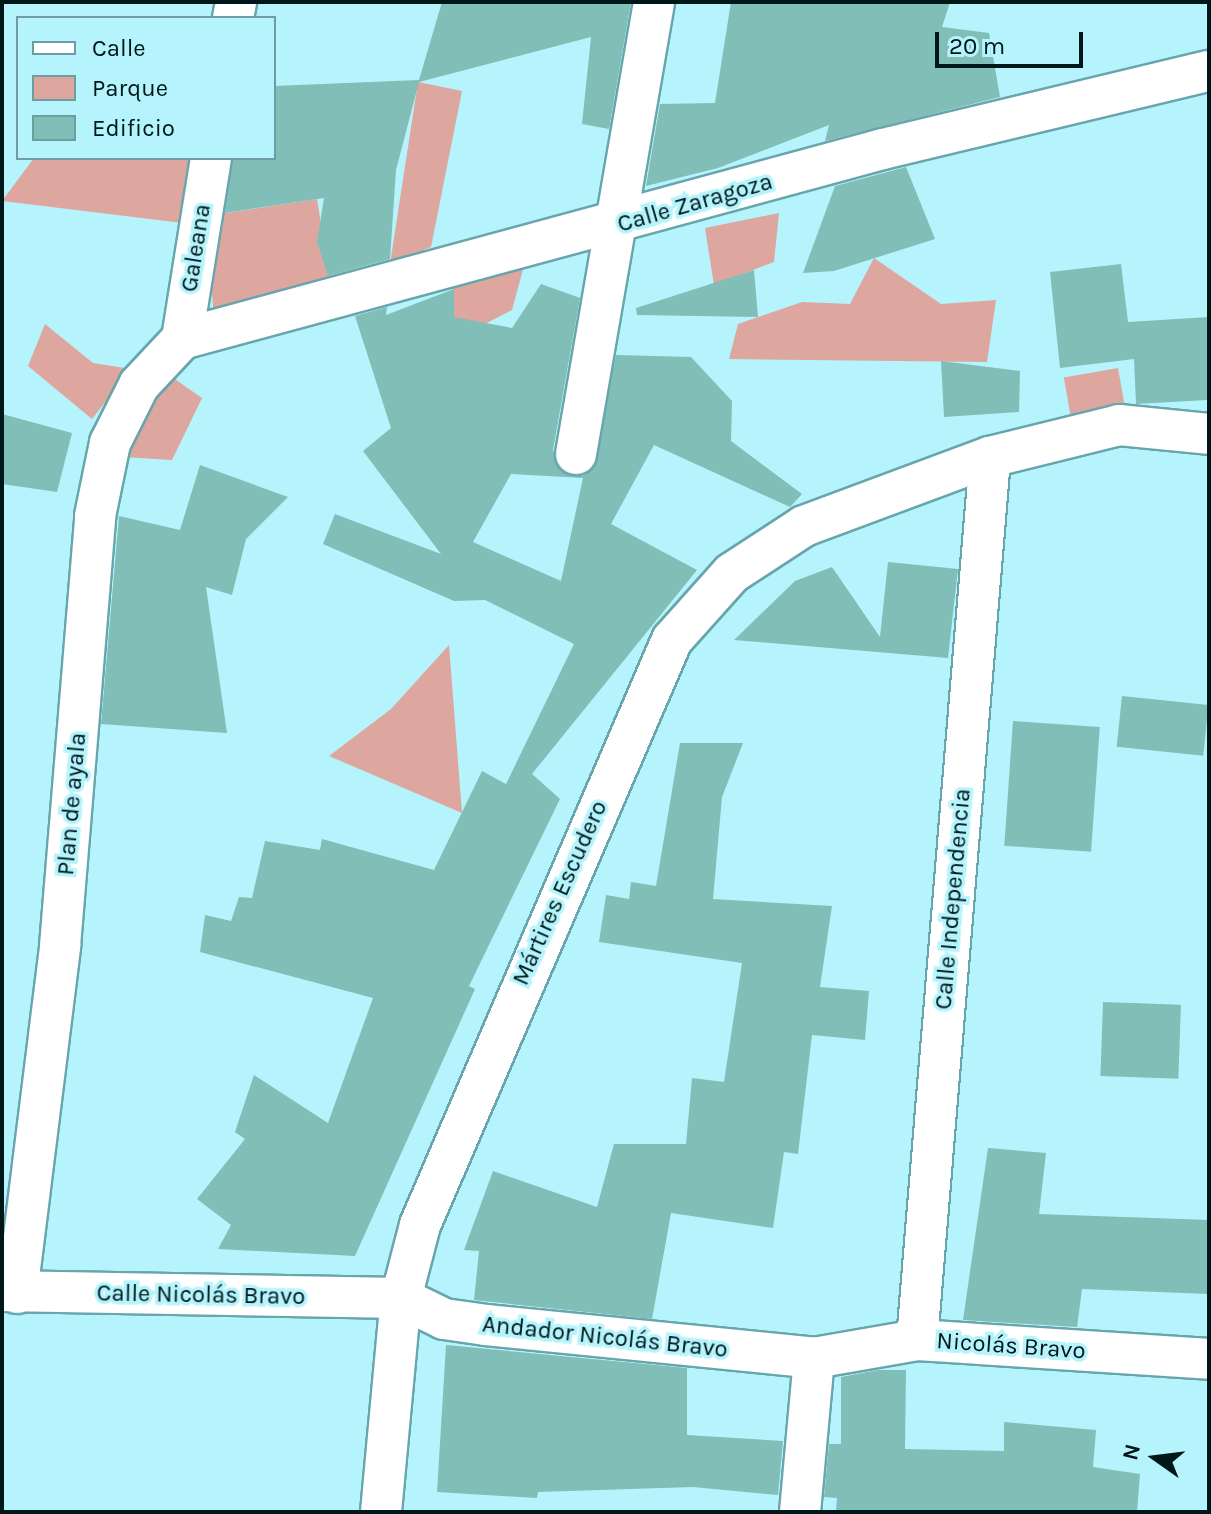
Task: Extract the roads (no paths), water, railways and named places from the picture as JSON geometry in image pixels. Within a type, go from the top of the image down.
[{"type":"street","points":[[576,454],[611,226],[654,2]]},
{"type":"street","name":"Calle Zaragoza","points":[[182,339],[611,226],[883,149],[1209,71]]},
{"type":"street","name":"Galeana","points":[[182,339],[211,160]]},
{"type":"street","name":"Plan de ayala","points":[[10,1292],[60,946],[95,516],[110,443],[139,385],[182,339]]},
{"type":"street","name":"Mártires Escudero","points":[[381,1512],[401,1298],[445,1153],[672,640],[732,573],[804,526],[990,457],[1119,425],[1209,434]]},
{"type":"street","name":"Calle Independencia","points":[[917,1340],[990,457]]},
{"type":"street","name":"Calle Nicolás Bravo","points":[[10,1292],[401,1298]]},
{"type":"street","name":"Andador Nicolás Bravo","points":[[401,1298],[472,1323],[814,1358]]},
{"type":"street","name":"Nicolás Bravo","points":[[814,1358],[917,1340],[1209,1359]]},
{"type":"street","points":[[800,1512],[814,1358]]}]
